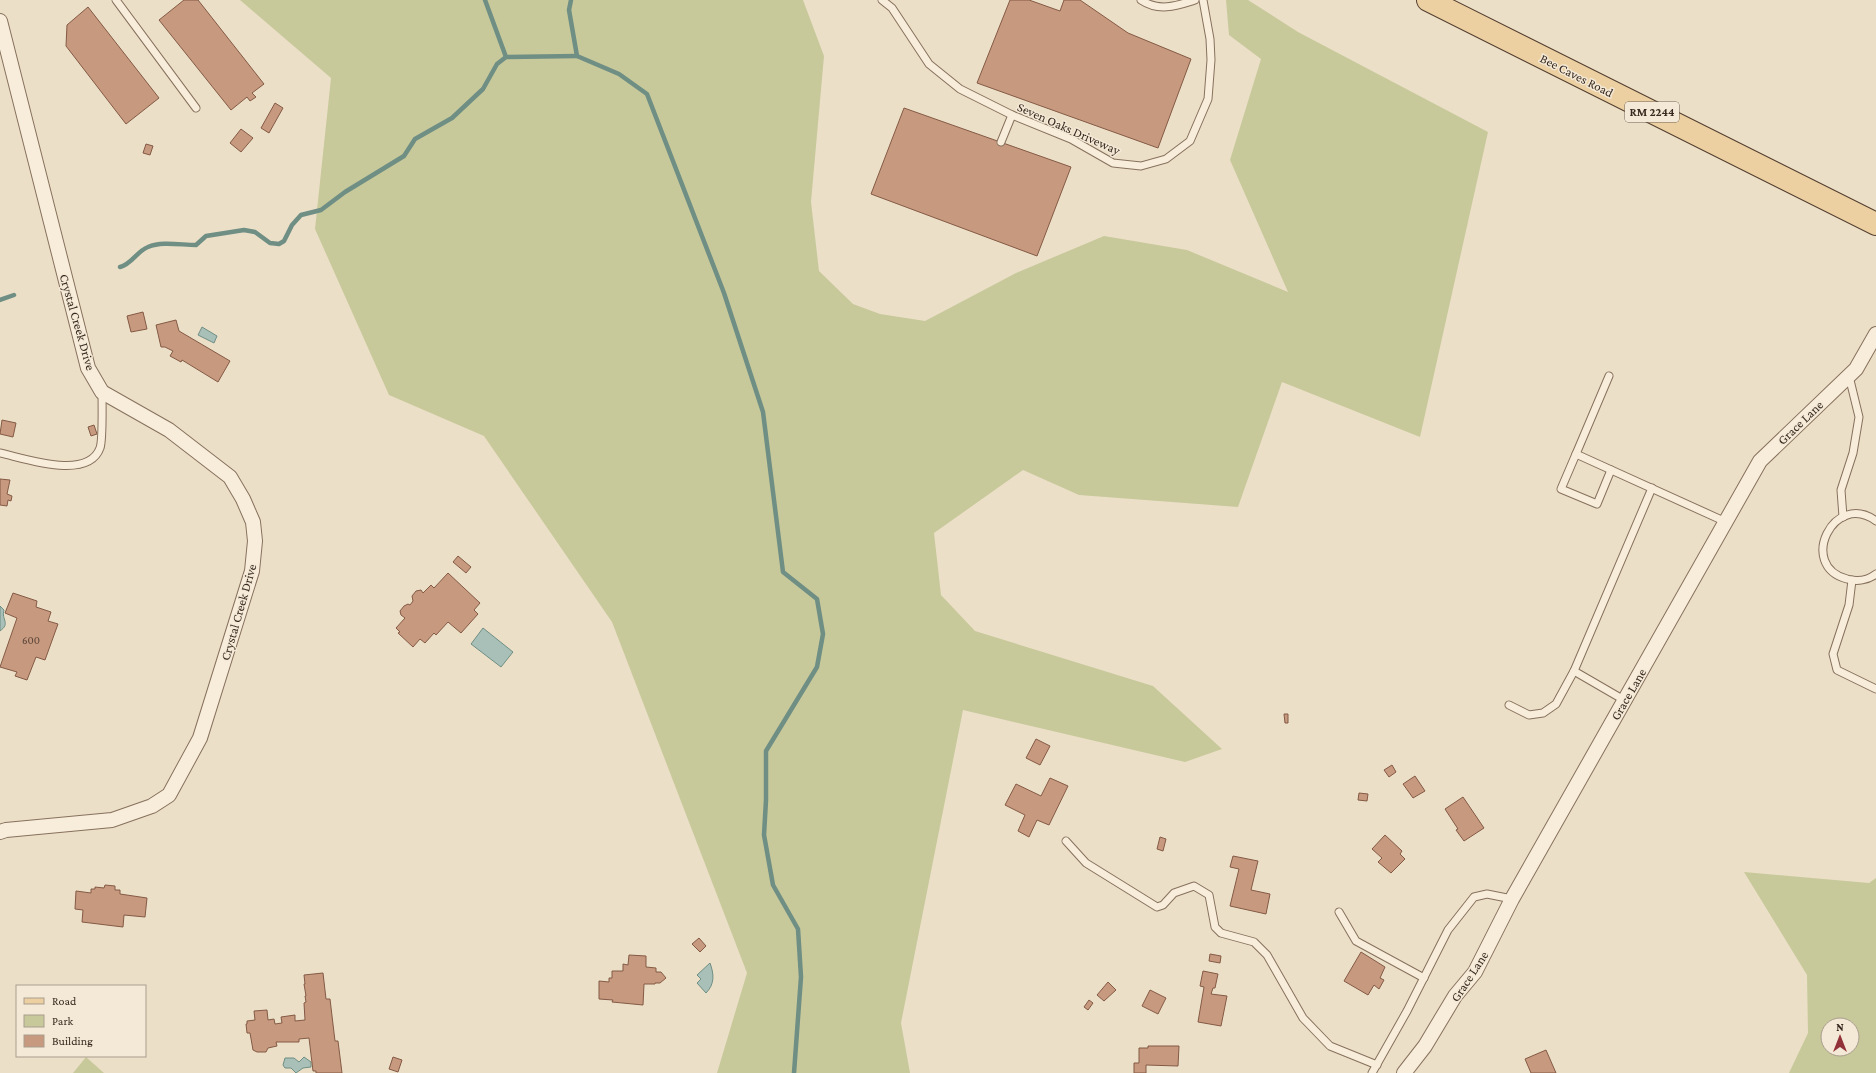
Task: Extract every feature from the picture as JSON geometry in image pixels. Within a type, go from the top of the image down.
[{"type":"main road","name":"Bee Caves Road","points":[[1428,0],[1876,224]]},
{"type":"street","name":"Crystal Creek Drive","points":[[0,21],[88,368],[102,392],[169,430],[230,476],[243,499],[253,522],[255,541],[252,570],[200,738],[169,795],[152,806],[112,820],[6,830],[0,832]]},
{"type":"street","name":"Grace Lane","points":[[1404,1073],[1425,1046],[1455,996],[1475,972],[1512,899],[1760,460],[1856,369],[1876,334]]},
{"type":"lane","points":[[116,0],[196,108]]},
{"type":"lane","name":"Seven Oaks Driveway","points":[[882,0],[892,8],[929,64],[960,89],[1012,115],[1071,139],[1113,163],[1141,166],[1166,159],[1190,141],[1208,99],[1211,60],[1210,39],[1203,0]]},
{"type":"lane","points":[[1141,0],[1147,4],[1168,8],[1194,0]]},
{"type":"lane","points":[[1001,142],[1012,115]]},
{"type":"lane","points":[[1609,376],[1561,489],[1597,504],[1611,470]]},
{"type":"lane","points":[[1843,517],[1841,490],[1853,453],[1859,417],[1849,376]]},
{"type":"lane","points":[[0,453],[54,465],[77,465],[92,459],[100,448],[102,392]]},
{"type":"lane","points":[[1576,454],[1726,522]]},
{"type":"lane","points":[[1509,705],[1529,715],[1543,713],[1556,704],[1574,671],[1652,488]]},
{"type":"lane","points":[[1876,521],[1864,515],[1854,514],[1843,517],[1834,522],[1827,531],[1823,542],[1823,552],[1826,563],[1833,572],[1842,578],[1864,580],[1876,574]]},
{"type":"lane","points":[[1852,580],[1849,605],[1833,654],[1838,670],[1876,689]]},
{"type":"lane","points":[[1574,671],[1624,700]]},
{"type":"lane","points":[[1066,841],[1086,863],[1157,907],[1162,905],[1174,893],[1194,886],[1209,895],[1216,926],[1221,933],[1254,942],[1267,955],[1303,1018],[1330,1046],[1377,1065]]},
{"type":"lane","points":[[1372,1073],[1424,978],[1448,930],[1474,897],[1487,894],[1512,899]]},
{"type":"lane","points":[[1339,912],[1356,941],[1424,978]]},
{"type":"green space","points":[[240,0],[803,0],[824,56],[811,202],[819,271],[853,304],[880,314],[925,321],[1016,273],[1104,236],[1187,250],[1288,292],[1230,160],[1261,59],[1229,35],[1226,0],[1248,0],[1298,32],[1488,132],[1420,437],[1282,382],[1238,507],[1079,495],[1023,470],[934,533],[941,595],[975,631],[1153,686],[1222,749],[1185,762],[963,710],[901,1023],[910,1073],[717,1073],[747,973],[612,622],[484,436],[389,395],[315,229],[331,78]]},
{"type":"green space","points":[[1744,872],[1869,883],[1876,878],[1876,1073],[1789,1073],[1808,1033],[1807,975]]},
{"type":"green space","points":[[86,1057],[104,1073],[73,1073]]},
{"type":"shaded area","points":[[202,327],[217,336],[214,343],[198,335]]},
{"type":"shaded area","points":[[0,606],[4,610],[5,626],[0,631]]},
{"type":"shaded area","points":[[483,628],[513,652],[501,667],[471,644]]},
{"type":"shaded area","points":[[710,963],[713,979],[709,990],[706,993],[697,983],[701,979],[697,975]]},
{"type":"shaded area","points":[[304,1057],[311,1062],[311,1067],[303,1068],[296,1073],[291,1068],[285,1068],[283,1065],[285,1058],[294,1058],[299,1062]]},
{"type":"building","points":[[184,0],[198,0],[264,84],[252,93],[256,97],[250,101],[247,97],[231,110],[159,20]]},
{"type":"building","points":[[1010,0],[1029,0],[1060,11],[1064,0],[1080,0],[1128,33],[1191,59],[1158,148],[977,83]]},
{"type":"building","points":[[88,7],[159,98],[126,124],[66,46],[67,25]]},
{"type":"building","points":[[275,103],[283,108],[269,133],[261,128]]},
{"type":"building","points":[[904,108],[1071,167],[1037,256],[871,194]]},
{"type":"building","points":[[241,129],[253,138],[241,152],[230,143]]},
{"type":"building","points":[[146,144],[153,146],[150,155],[143,153]]},
{"type":"building","points":[[143,312],[147,329],[131,332],[127,316]]},
{"type":"building","points":[[176,320],[179,331],[230,361],[218,382],[182,360],[181,362],[170,356],[173,351],[165,347],[161,347],[156,325]]},
{"type":"building","points":[[2,420],[16,423],[13,437],[0,434]]},
{"type":"building","points":[[94,425],[97,434],[91,436],[88,427]]},
{"type":"building","points":[[0,479],[10,480],[7,494],[12,496],[11,501],[8,500],[7,506],[0,505]]},
{"type":"building","points":[[458,556],[471,567],[466,573],[453,562]]},
{"type":"building","points":[[448,573],[480,603],[474,610],[478,614],[461,633],[448,622],[436,635],[434,633],[425,643],[420,639],[413,647],[398,633],[400,632],[396,628],[405,618],[401,615],[400,611],[404,606],[408,604],[410,605],[413,601],[412,596],[416,591],[421,590],[423,593],[431,585],[434,588]]},
{"type":"building","points":[[13,593],[37,601],[36,607],[51,612],[48,621],[58,624],[45,660],[36,657],[27,680],[15,676],[17,672],[0,667],[17,618],[5,613]]},
{"type":"building","points":[[1284,714],[1288,714],[1288,723],[1285,723]]},
{"type":"building","points":[[1036,739],[1050,746],[1040,765],[1026,758]]},
{"type":"building","points":[[1392,765],[1396,772],[1389,777],[1384,770]]},
{"type":"building","points":[[1415,776],[1425,791],[1413,798],[1403,784]]},
{"type":"building","points":[[1050,778],[1068,786],[1049,825],[1037,820],[1029,837],[1018,831],[1025,815],[1005,805],[1016,784],[1041,796]]},
{"type":"building","points":[[1359,793],[1368,794],[1367,801],[1358,800]]},
{"type":"building","points":[[1463,797],[1484,828],[1464,841],[1456,830],[1458,829],[1445,809]]},
{"type":"building","points":[[1385,835],[1402,851],[1400,854],[1405,859],[1391,873],[1378,862],[1382,858],[1372,849]]},
{"type":"building","points":[[1160,837],[1166,839],[1163,851],[1157,849]]},
{"type":"building","points":[[1233,856],[1258,861],[1251,890],[1270,894],[1266,914],[1230,906],[1239,869],[1230,867]]},
{"type":"building","points":[[105,885],[115,886],[115,890],[120,890],[120,894],[147,898],[145,917],[124,915],[123,927],[82,922],[83,910],[75,909],[76,891],[91,893],[91,889],[95,889],[95,887],[104,888]]},
{"type":"building","points":[[699,938],[706,946],[700,952],[692,944]]},
{"type":"building","points":[[1361,952],[1385,967],[1380,978],[1384,980],[1379,989],[1374,985],[1368,995],[1344,981]]},
{"type":"building","points":[[1210,954],[1221,956],[1220,963],[1209,961]]},
{"type":"building","points":[[629,955],[646,956],[646,967],[656,968],[656,972],[661,972],[666,978],[660,983],[644,984],[643,1005],[612,1002],[613,1000],[599,999],[599,981],[609,982],[609,978],[612,978],[612,971],[623,971],[623,964],[628,965]]},
{"type":"building","points":[[1203,971],[1218,974],[1215,988],[1213,988],[1211,994],[1227,996],[1221,1026],[1198,1022],[1204,987],[1200,986]]},
{"type":"building","points":[[323,973],[326,999],[330,999],[335,1041],[338,1041],[342,1073],[316,1073],[316,1071],[313,1071],[309,1038],[299,1039],[299,1042],[276,1042],[277,1046],[268,1048],[266,1052],[257,1052],[253,1050],[250,1033],[247,1033],[246,1024],[247,1021],[255,1020],[254,1011],[267,1010],[268,1020],[274,1019],[275,1024],[282,1023],[281,1017],[295,1015],[295,1021],[305,1020],[304,1003],[306,1002],[306,996],[304,975]]},
{"type":"building","points":[[1108,982],[1116,990],[1104,1001],[1097,995]]},
{"type":"building","points":[[1150,990],[1166,998],[1158,1014],[1142,1006]]},
{"type":"building","points":[[1089,1000],[1093,1003],[1088,1010],[1084,1007]]},
{"type":"building","points":[[1148,1046],[1179,1046],[1178,1066],[1146,1065],[1146,1073],[1134,1073],[1134,1063],[1139,1063],[1139,1048],[1148,1048]]},
{"type":"building","points":[[1546,1050],[1556,1073],[1531,1073],[1525,1059]]},
{"type":"building","points":[[393,1057],[402,1060],[398,1072],[389,1069]]},
{"type":"waterway","points":[[485,0],[506,57]]},
{"type":"waterway","points":[[571,0],[569,10],[577,56],[619,74],[647,94],[724,293],[763,412],[783,572],[817,599],[823,634],[817,667],[766,751],[764,835],[773,885],[798,929],[801,977],[794,1073]]},
{"type":"waterway","points":[[120,267],[128,263],[141,251],[153,245],[196,245],[206,236],[244,230],[255,232],[270,243],[279,244],[284,241],[292,225],[301,215],[321,210],[345,192],[404,156],[415,139],[452,118],[483,89],[497,64],[506,57],[577,56]]},
{"type":"waterway","points":[[0,300],[14,295]]}]
